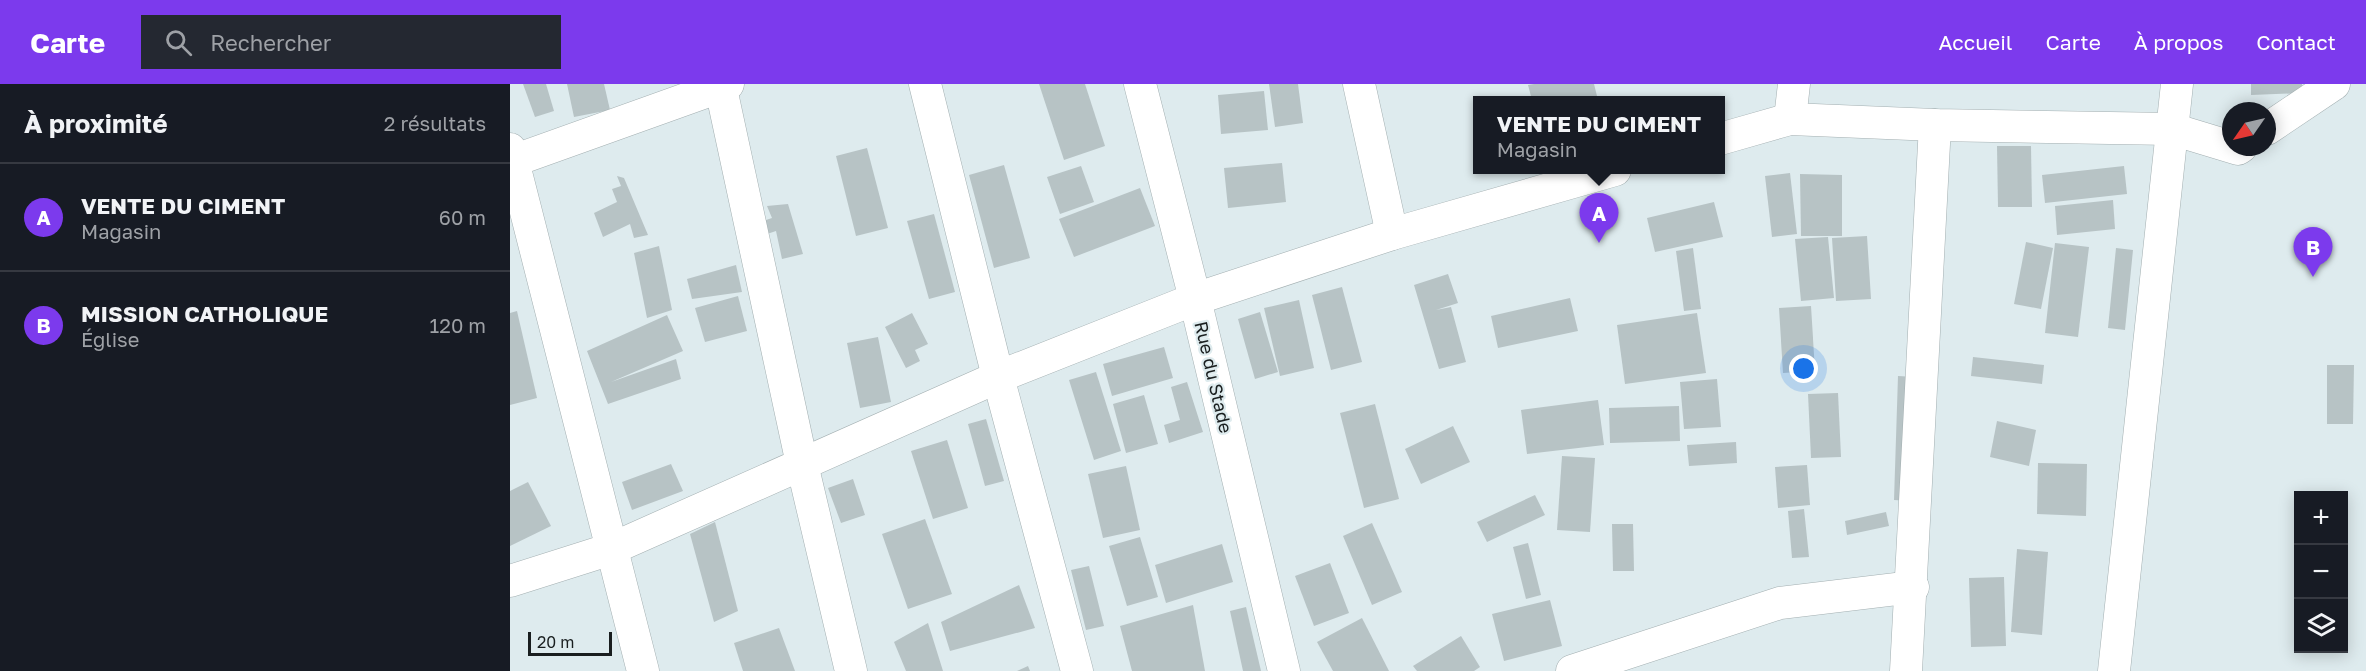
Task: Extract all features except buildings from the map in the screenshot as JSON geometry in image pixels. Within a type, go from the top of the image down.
[{"type":"street","points":[[925,84],[998,377],[1077,671]]},
{"type":"street","name":"Rue du Stade","points":[[1140,84],[1195,299],[1284,671]]},
{"type":"street","points":[[1359,84],[1392,234]]},
{"type":"street","points":[[1790,119],[1794,84]]},
{"type":"street","points":[[2114,671],[2177,84]]},
{"type":"street","points":[[2276,123],[2334,84]]},
{"type":"street","points":[[643,671],[511,157],[723,85],[802,464],[851,671]]},
{"type":"street","points":[[1725,138],[1790,119],[1935,125],[2172,129],[2222,144]]},
{"type":"street","points":[[1906,671],[1913,587],[1935,125]]},
{"type":"street","points":[[510,581],[611,549],[998,377],[1195,299],[1392,234],[1601,174]]},
{"type":"street","points":[[1572,671],[1780,603],[1913,587]]},
{"type":"place","name":"VENTE DU CIMENT","points":[[1599,243]]},
{"type":"place","name":"MISSION CATHOLIQUE","points":[[2313,277]]}]
